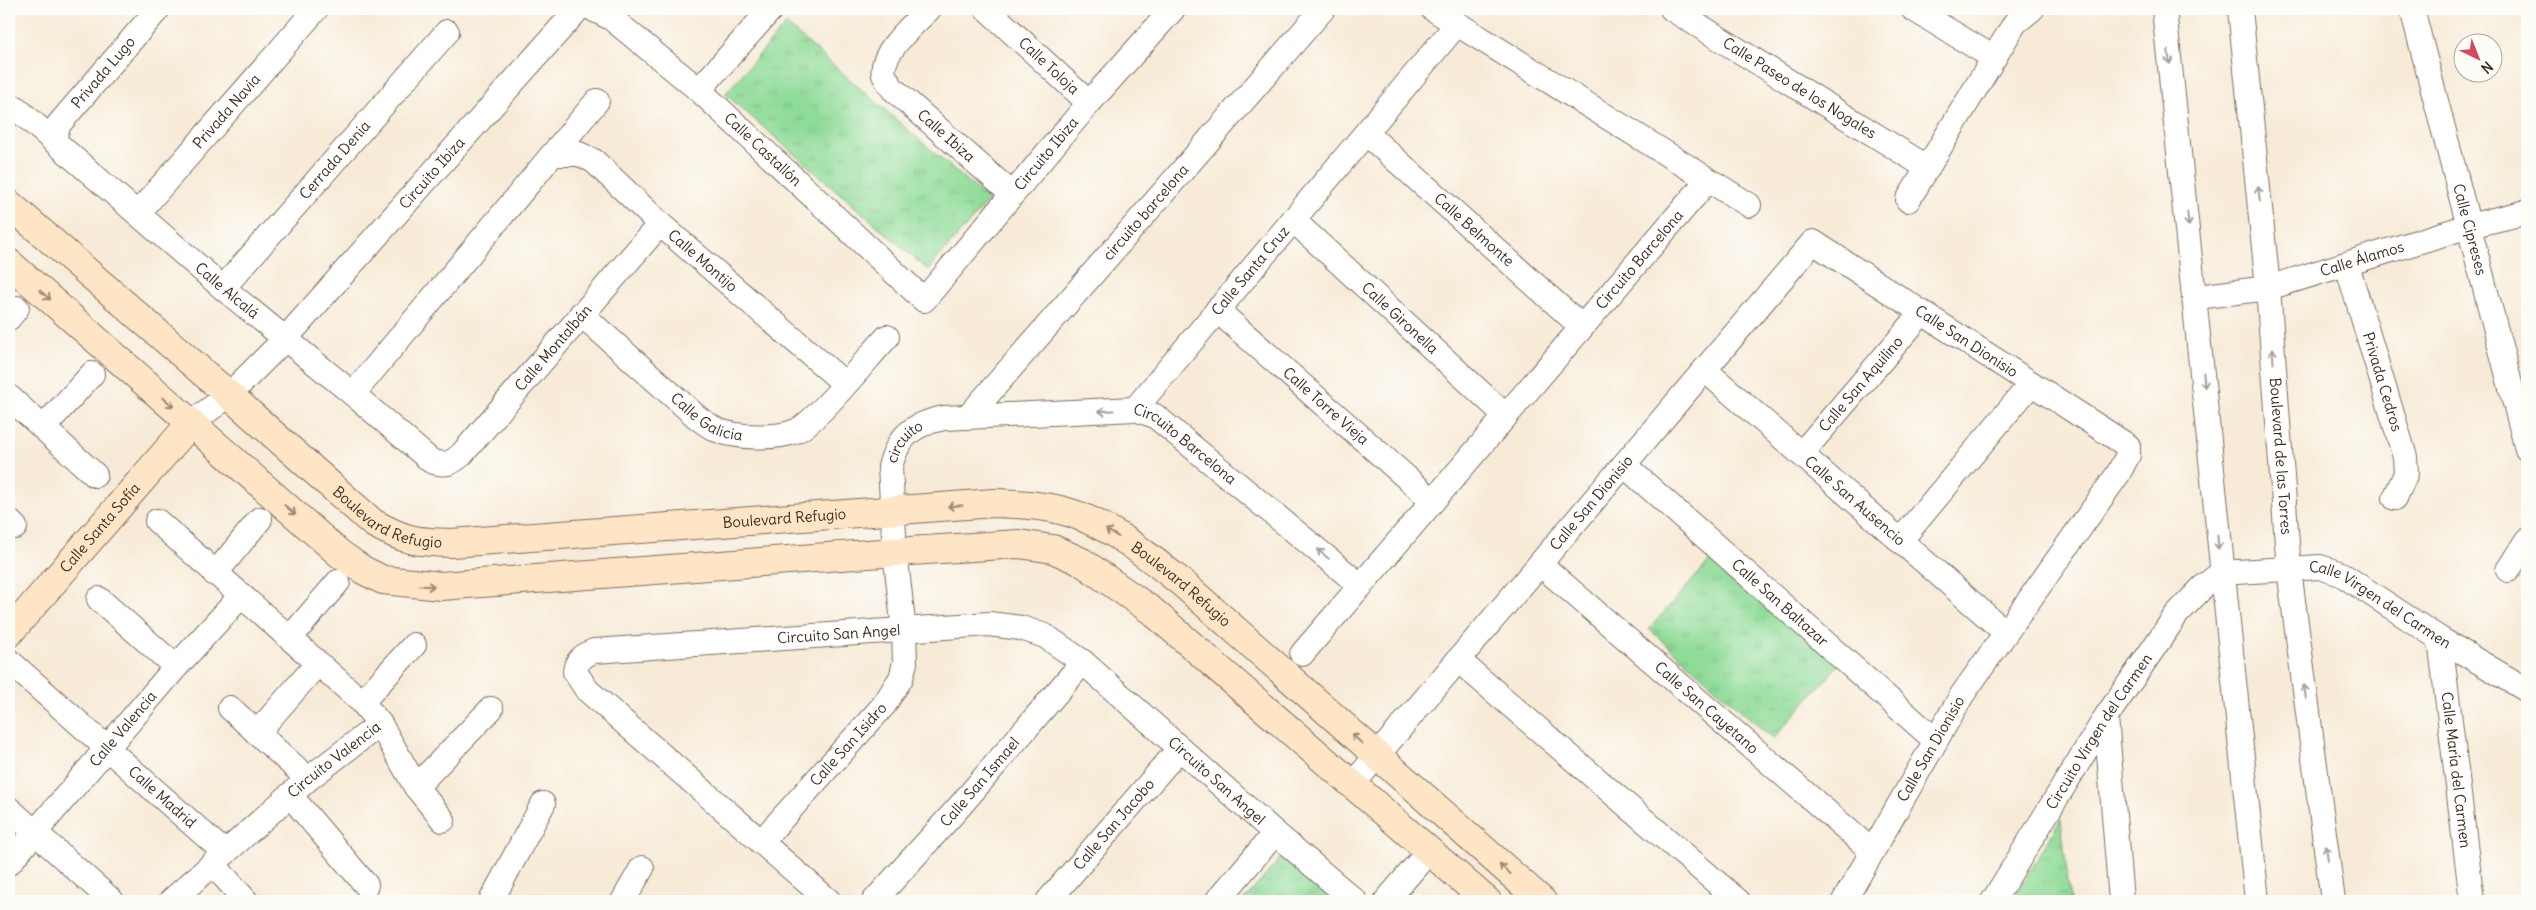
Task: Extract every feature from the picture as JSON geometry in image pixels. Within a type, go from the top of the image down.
[{"type":"street","name":"Privada Lugo","points":[[53,140],[59,124],[158,9]]},
{"type":"street","name":"Privada Navia","points":[[138,213],[316,9]]},
{"type":"street","name":"Circuito Ibiza","points":[[191,423],[230,395],[286,338],[578,9]]},
{"type":"street","points":[[699,90],[771,9]]},
{"type":"street","name":"Calle Ibiza","points":[[929,9],[897,43],[885,61],[884,75],[893,89],[1012,194]]},
{"type":"street","name":"Calle Toloja","points":[[986,9],[1089,104]]},
{"type":"street","name":"circuito barcelona","points":[[968,417],[1323,9]]},
{"type":"street","points":[[1433,9],[1749,205]]},
{"type":"street","name":"Calle Paseo de los Nogales","points":[[1672,9],[1928,168]]},
{"type":"street","points":[[1913,9],[1994,58]]},
{"type":"street","points":[[1908,200],[2015,23],[2032,9]]},
{"type":"street","points":[[2164,9],[2196,297],[2221,573],[2257,901]]},
{"type":"street","name":"Boulevard de las Torres","points":[[2240,9],[2268,288],[2290,570],[2333,901]]},
{"type":"street","name":"Calle Cipreses","points":[[2412,9],[2527,448]]},
{"type":"street","name":"Calle Castallón","points":[[608,12],[699,90],[924,300]]},
{"type":"street","name":"Circuito Ibiza","points":[[924,300],[1165,12]]},
{"type":"street","points":[[1366,133],[1457,24]]},
{"type":"street","name":"Cerrada Denia","points":[[223,288],[447,32]]},
{"type":"street","points":[[353,394],[555,154],[597,101]]},
{"type":"street","name":"Calle Alcalá","points":[[16,108],[223,288],[286,338],[431,461],[442,465]]},
{"type":"street","name":"Calle Santa Cruz","points":[[1135,409],[1366,133]]},
{"type":"street","name":"Calle Belmonte","points":[[1366,133],[1582,327]]},
{"type":"street","name":"Calle Montijo","points":[[555,154],[579,154],[594,161],[660,224],[844,383]]},
{"type":"street","name":"Circuito Barcelona","points":[[1302,654],[1708,180]]},
{"type":"street","name":"Boulevard Refugio","points":[[9,204],[230,395],[373,523],[394,535],[413,542],[452,543],[994,503],[1034,505],[1071,513],[1109,530],[1182,583],[1542,901]]},
{"type":"street","name":"Calle Álamos","points":[[2196,297],[2268,288],[2348,265],[2469,226],[2527,212]]},
{"type":"street","name":"Calle Gironella","points":[[1293,220],[1506,416]]},
{"type":"street","name":"Calle Montalbán","points":[[442,465],[452,462],[462,454],[660,224]]},
{"type":"street","name":"Calle San Dionisio","points":[[1352,785],[1814,242],[2128,446],[2128,455],[2118,474],[2005,632],[1935,740],[1844,901]]},
{"type":"street","points":[[9,263],[340,554],[363,570],[383,580],[441,586],[1019,544],[1052,549],[1082,562],[1152,611],[1487,901]]},
{"type":"street","name":"Privada Cedros","points":[[2348,265],[2405,457],[2406,474],[2395,498]]},
{"type":"street","name":"Calle Torre Vieja","points":[[1218,310],[1433,501]]},
{"type":"street","name":"Calle San Aquilino","points":[[1801,454],[1922,313]]},
{"type":"street","name":"Calle Galicia","points":[[581,314],[698,418],[716,430],[733,435],[781,434],[797,431],[812,419],[887,337]]},
{"type":"street","name":"Calle San Ausencio","points":[[1704,370],[2005,632]]},
{"type":"street","points":[[43,428],[92,374]]},
{"type":"street","points":[[1900,541],[2031,384]]},
{"type":"street","points":[[10,401],[95,475]]},
{"type":"street","name":"Circuito Barcelona","points":[[968,417],[1135,409],[1155,416],[1361,586]]},
{"type":"street","name":"circuito","points":[[891,511],[890,467],[893,454],[901,440],[911,430],[924,422],[944,418],[968,417]]},
{"type":"street","name":"Calle Santa Sofía","points":[[9,634],[191,423]]},
{"type":"street","name":"Calle San Baltazar","points":[[1624,465],[1935,740]]},
{"type":"street","points":[[891,511],[904,631]]},
{"type":"street","points":[[215,574],[260,519]]},
{"type":"street","name":"Circuito Valencia","points":[[157,521],[240,597],[290,638],[362,702],[380,724],[308,779],[171,901]]},
{"type":"street","points":[[2508,570],[2527,540]]},
{"type":"street","name":"Calle San Cayetano","points":[[1540,564],[1872,851]]},
{"type":"street","name":"Calle Virgen del Carmen","points":[[2221,573],[2320,567],[2341,574],[2440,639],[2527,690]]},
{"type":"street","name":"Circuito Virgen del Carmen","points":[[1993,901],[2106,717],[2178,614],[2202,588],[2221,573]]},
{"type":"street","points":[[290,638],[338,582]]},
{"type":"street","name":"Calle Valencia","points":[[9,863],[176,667],[240,597]]},
{"type":"street","points":[[99,599],[176,667]]},
{"type":"street","name":"Circuito San Angel","points":[[829,901],[587,690],[575,672],[579,661],[594,651],[989,624],[1021,628],[1045,636],[1083,662],[1275,833],[1355,901]]},
{"type":"street","name":"Calle San Isidro","points":[[761,842],[894,692],[901,678],[905,663],[904,631]]},
{"type":"street","name":"Calle María del Carmen","points":[[2440,639],[2472,901]]},
{"type":"street","points":[[362,702],[414,645]]},
{"type":"street","points":[[1458,660],[1738,901]]},
{"type":"street","name":"Calle Madrid","points":[[9,661],[108,749],[219,858],[246,901]]},
{"type":"street","name":"Calle San Ismael","points":[[874,901],[959,807],[1083,662]]},
{"type":"street","points":[[257,733],[318,663]]},
{"type":"street","points":[[230,708],[308,779]]},
{"type":"street","points":[[416,787],[491,709]]},
{"type":"street","points":[[2106,717],[2121,901]]},
{"type":"street","points":[[380,724],[416,787],[443,820]]},
{"type":"street","name":"Calle San Jacobo","points":[[1048,901],[1180,748]]},
{"type":"street","points":[[290,795],[366,885]]},
{"type":"street","points":[[492,901],[543,804]]},
{"type":"street","points":[[9,809],[112,901]]},
{"type":"street","points":[[1217,901],[1275,833]]},
{"type":"street","points":[[1386,901],[1428,851]]},
{"type":"street","points":[[623,901],[642,868]]},
{"type":"green space","points":[[786,24],[989,200],[928,270],[725,94]]},
{"type":"green space","points":[[1716,554],[1840,663],[1773,739],[1649,629]]},
{"type":"green space","points":[[2061,819],[2070,901],[2012,901]]},
{"type":"green space","points":[[1288,850],[1347,901],[1243,901]]}]
